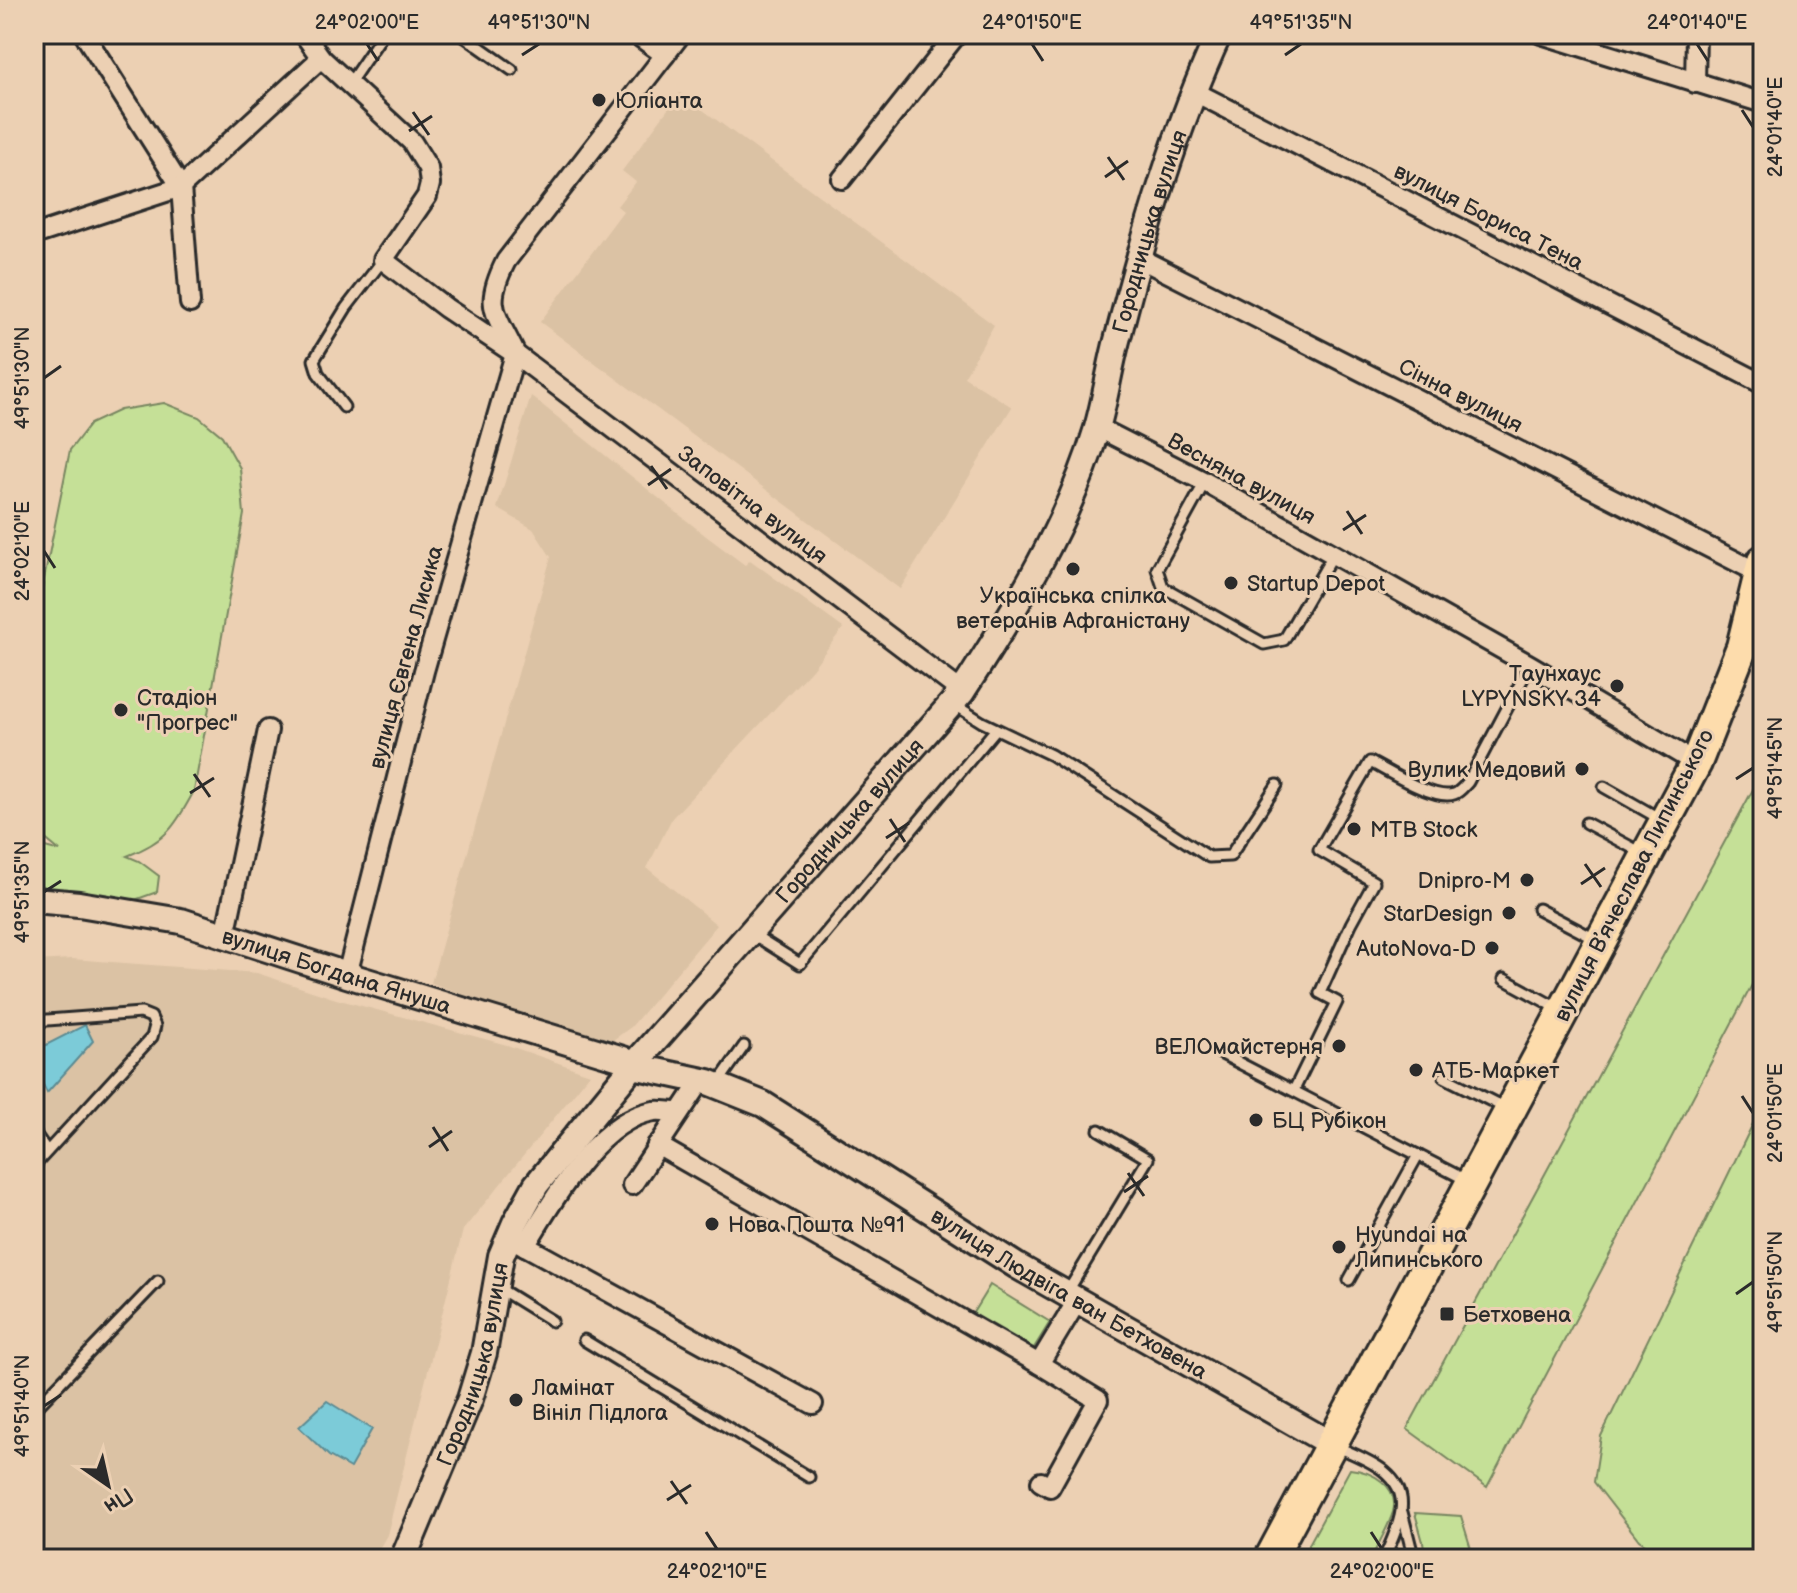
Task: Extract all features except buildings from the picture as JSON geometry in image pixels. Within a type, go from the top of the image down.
[{"type":"main road","name":"вулиця Вʼячеслава Липинського","points":[[1270,1559],[1696,763],[1742,647],[1762,568]]},
{"type":"street","points":[[84,34],[181,187],[190,303]]},
{"type":"street","points":[[304,34],[321,58],[412,142],[428,168],[430,184],[427,196],[383,260]]},
{"type":"street","points":[[636,34],[665,55]]},
{"type":"street","points":[[515,354],[494,311],[492,298],[494,285],[506,261],[681,34]]},
{"type":"street","points":[[842,179],[957,34]]},
{"type":"street","name":"Городницька вулиця","points":[[403,1559],[470,1399],[484,1353],[501,1256],[517,1241],[536,1185],[633,1066],[957,698],[1001,631],[1044,553],[1075,487],[1097,427],[1139,258],[1193,91],[1219,34]]},
{"type":"street","points":[[1541,34],[1763,103]]},
{"type":"street","points":[[1695,83],[1696,34]]},
{"type":"street","points":[[34,235],[181,187],[321,58]]},
{"type":"street","name":"вулиця Бориса Тена","points":[[1193,91],[1763,384]]},
{"type":"street","name":"Сінна вулиця","points":[[1139,258],[1762,568]]},
{"type":"street","name":"Заповітна вулиця","points":[[383,260],[446,308],[515,354],[957,698]]},
{"type":"street","name":"вулиця Євгена Лисика","points":[[347,975],[424,671],[515,354]]},
{"type":"street","name":"Весняна вулиця","points":[[1097,427],[1205,482],[1530,665],[1640,723],[1696,763]]},
{"type":"street","points":[[225,936],[268,730]]},
{"type":"street","name":"вулиця Богдана Януша","points":[[34,900],[181,921],[623,1059],[633,1066]]},
{"type":"street","name":"вулиця Людвіга ван Бетховена","points":[[633,1066],[709,1084],[763,1104],[1017,1266],[1068,1302],[1331,1444]]},
{"type":"street","points":[[632,1185],[679,1112],[709,1084]]},
{"type":"street","points":[[679,1112],[654,1111],[622,1123],[595,1146],[549,1207],[517,1241],[813,1404]]},
{"type":"street","points":[[657,1145],[1098,1400],[1107,1406],[1094,1430]]},
{"type":"street","points":[[1039,1364],[1068,1302]]},
{"type":"street","points":[[1041,1482],[1050,1487],[1066,1449],[1098,1400]]},
{"type":"lane","points":[[349,84],[383,34]]},
{"type":"lane","points":[[461,34],[512,70]]},
{"type":"lane","points":[[344,407],[318,373],[314,360],[346,308],[383,260]]},
{"type":"lane","points":[[1205,482],[1157,569],[1163,587],[1264,644],[1275,644],[1284,640],[1333,555]]},
{"type":"lane","points":[[1294,1090],[1337,1002],[1320,993],[1374,882],[1319,850],[1370,762],[1431,792],[1452,795],[1460,790],[1468,782],[1530,665]]},
{"type":"lane","points":[[957,698],[996,729],[1051,755],[1209,857],[1230,856],[1277,785]]},
{"type":"lane","points":[[750,933],[800,964],[996,729]]},
{"type":"lane","points":[[1604,787],[1665,822]]},
{"type":"lane","points":[[1586,823],[1647,855]]},
{"type":"lane","points":[[1538,909],[1600,942]]},
{"type":"lane","points":[[1504,979],[1562,1011]]},
{"type":"lane","points":[[34,1021],[141,1013],[151,1017],[155,1026],[152,1037],[34,1166]]},
{"type":"lane","points":[[709,1084],[744,1046]]},
{"type":"lane","points":[[1220,1053],[1471,1183]]},
{"type":"lane","points":[[1444,1077],[1509,1110]]},
{"type":"lane","points":[[1068,1302],[1148,1159],[1099,1130]]},
{"type":"lane","points":[[34,1132],[47,1151]]},
{"type":"lane","points":[[1349,1280],[1418,1155]]},
{"type":"lane","points":[[34,1410],[158,1281]]},
{"type":"lane","points":[[494,1286],[552,1321]]},
{"type":"lane","points":[[584,1340],[809,1477]]},
{"type":"lane","points":[[1331,1444],[1377,1465],[1395,1482],[1414,1559]]},
{"type":"lane","points":[[1384,1559],[1402,1509]]},
{"type":"shaded area","points":[[680,93],[994,325],[964,377],[1012,407],[900,589],[540,322],[623,211],[617,206],[636,182],[622,171]]},
{"type":"shaded area","points":[[531,396],[745,565],[750,560],[843,628],[812,669],[672,818],[647,868],[717,925],[631,1027],[606,1045],[431,983],[551,557],[533,529],[497,508]]},
{"type":"shaded area","points":[[72,959],[257,973],[336,999],[507,1045],[590,1074],[463,1230],[387,1535],[373,1559],[34,1559],[34,961]]},
{"type":"green space","name":"Стадіон \"Прогрес\"","points":[[164,403],[199,417],[222,436],[240,468],[244,514],[194,791],[168,831],[151,845],[127,856],[159,876],[157,892],[129,902],[34,894],[34,844],[60,851],[34,825],[34,629],[70,450],[90,424],[120,410]]},
{"type":"green space","points":[[1763,771],[1763,964],[1487,1487],[1407,1429]]},
{"type":"green space","points":[[1763,1103],[1763,1528],[1748,1559],[1667,1559],[1639,1540],[1594,1482],[1601,1436]]},
{"type":"green space","points":[[990,1285],[1050,1322],[1032,1351],[971,1316]]},
{"type":"green space","points":[[1350,1469],[1367,1473],[1382,1482],[1388,1487],[1394,1503],[1386,1530],[1371,1559],[1301,1559]]},
{"type":"green space","points":[[1415,1513],[1461,1516],[1474,1559],[1425,1559]]},
{"type":"water","points":[[85,1025],[93,1041],[47,1093],[34,1066],[34,1051]]},
{"type":"water","points":[[327,1401],[372,1429],[350,1468],[329,1456],[299,1427]]},
{"type":"place","name":"Юліанта","points":[[599,100]]},
{"type":"place","name":"Українська спілка ветеранів Афганістану","points":[[1073,569]]},
{"type":"place","name":"Startup Depot","points":[[1231,583]]},
{"type":"place","name":"Таунхаус LYPYNSKY 34","points":[[1617,686]]},
{"type":"place","name":"Стадіон \"Прогрес\"","points":[[121,710]]},
{"type":"place","name":"Вулик Медовий","points":[[1582,769]]},
{"type":"place","name":"MTB Stock","points":[[1354,829]]},
{"type":"place","name":"Dnipro-M","points":[[1527,880]]},
{"type":"place","name":"StarDesign","points":[[1509,913]]},
{"type":"place","name":"AutoNova-D","points":[[1492,948]]},
{"type":"place","name":"ВЕЛОмайстерня","points":[[1339,1046]]},
{"type":"place","name":"АТБ-Маркет","points":[[1416,1070]]},
{"type":"place","name":"БЦ Рубікон","points":[[1256,1120]]},
{"type":"place","name":"Нова Пошта №91","points":[[712,1224]]},
{"type":"place","name":"Hyundai на Липинського","points":[[1339,1247]]},
{"type":"place","name":"Бетховена","points":[[1447,1314]]},
{"type":"place","name":"Ламінат Вініл Підлога","points":[[516,1400]]}]
